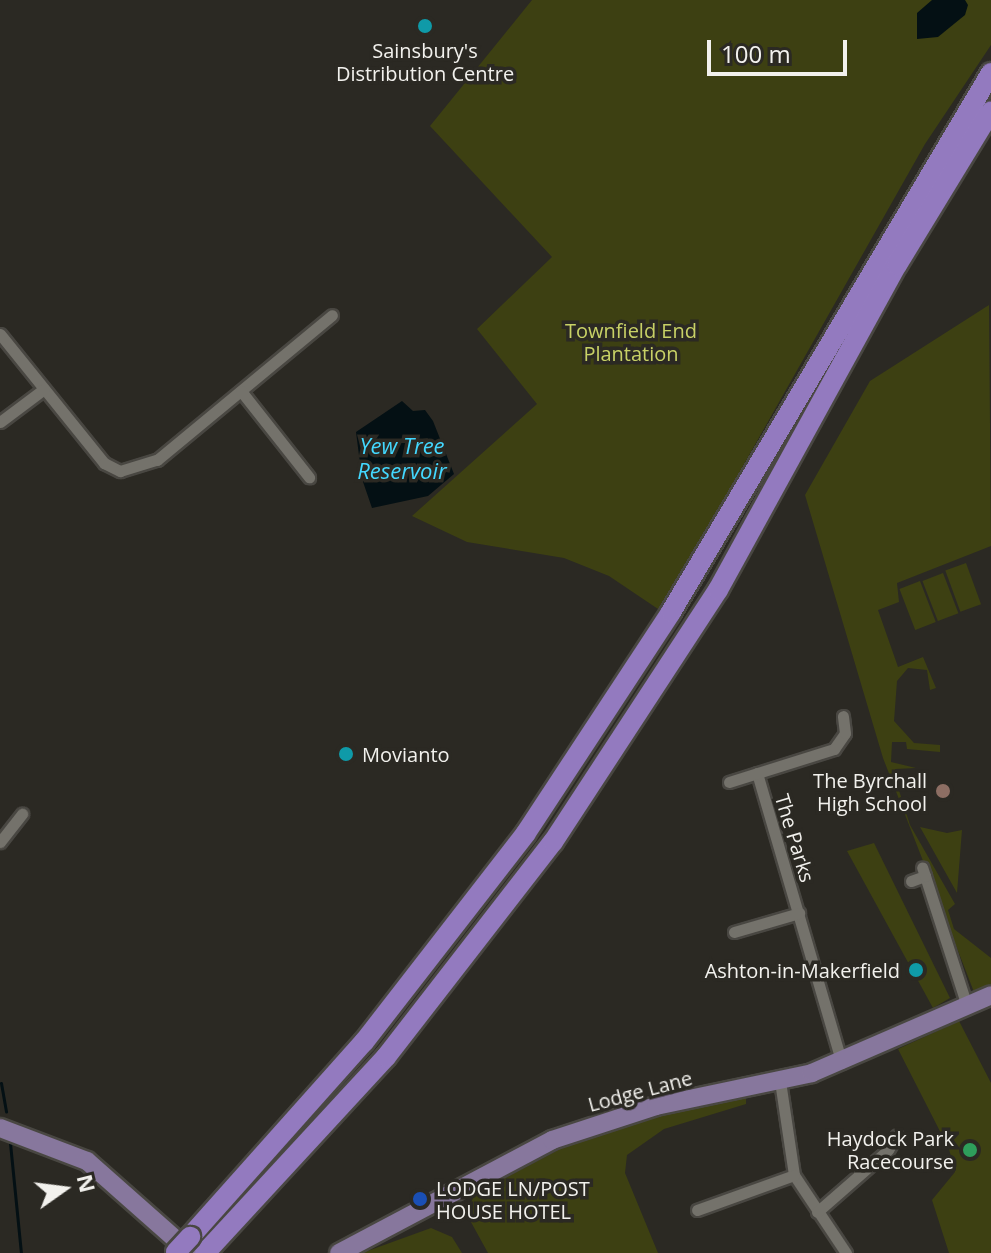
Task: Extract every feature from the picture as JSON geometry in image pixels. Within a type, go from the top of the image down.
[{"type":"highway","points":[[183,1249],[364,1042],[526,833],[671,612],[991,73]]},
{"type":"highway","points":[[205,1253],[386,1057],[553,842],[718,590],[897,265],[991,111]]},
{"type":"main road","name":"Lodge Lane","points":[[339,1253],[552,1140],[656,1106],[780,1081],[842,1063],[991,995]]},
{"type":"main road","points":[[0,1128],[87,1161],[183,1249]]},
{"type":"street","points":[[0,334],[104,463],[120,471],[157,460],[332,315]]},
{"type":"street","points":[[0,422],[44,389]]},
{"type":"street","points":[[241,391],[309,477]]},
{"type":"street","name":"The Parks","points":[[729,782],[834,749],[845,733],[843,716]]},
{"type":"street","name":"The Parks","points":[[757,773],[842,1063]]},
{"type":"street","points":[[0,842],[22,814]]},
{"type":"street","points":[[911,881],[924,872],[967,1006]]},
{"type":"street","name":"The Parks","points":[[734,932],[799,913]]},
{"type":"street","points":[[780,1081],[794,1175],[846,1253]]},
{"type":"street","points":[[817,1212],[888,1150],[897,1135]]},
{"type":"street","points":[[697,1210],[794,1175]]},
{"type":"green space","name":"Townfield End Plantation","points":[[532,0],[991,0],[991,45],[925,144],[661,611],[609,576],[564,558],[467,542],[412,516],[537,404],[477,329],[552,257],[430,126]]},
{"type":"green space","points":[[989,305],[991,546],[897,583],[899,602],[878,610],[898,667],[923,657],[936,688],[930,690],[927,670],[908,668],[897,681],[894,721],[914,743],[940,745],[940,752],[907,749],[906,742],[892,742],[891,762],[916,768],[895,769],[895,778],[910,825],[955,904],[948,910],[954,929],[991,958],[991,985],[974,992],[883,758],[805,495],[870,381]]},
{"type":"green space","points":[[966,563],[981,604],[960,612],[945,571]]},
{"type":"green space","points":[[943,573],[958,613],[938,621],[922,581]]},
{"type":"green space","points":[[920,581],[936,622],[915,630],[899,589]]},
{"type":"green space","points":[[920,827],[947,833],[962,830],[957,893]]},
{"type":"green space","points":[[874,843],[950,998],[933,1008],[847,851]]},
{"type":"green space","name":"Haydock Park Racecourse","points":[[959,1021],[991,1083],[991,1253],[949,1253],[932,1200],[955,1172],[949,1149],[898,1049]]},
{"type":"green space","points":[[725,1095],[746,1099],[746,1104],[664,1129],[627,1155],[625,1173],[658,1253],[488,1253],[466,1213],[475,1194],[596,1130]]},
{"type":"green space","points":[[431,1228],[452,1237],[462,1253],[362,1253]]},
{"type":"water","points":[[932,0],[965,0],[968,5],[965,15],[938,37],[917,39],[917,13]]},
{"type":"water","name":"Yew Tree Reservoir","points":[[402,401],[413,411],[425,410],[433,421],[454,474],[428,496],[372,508],[362,479],[356,432]]},
{"type":"waterway","points":[[1,1083],[6,1112]]},
{"type":"waterway","points":[[10,1143],[21,1253]]},
{"type":"place","name":"Sainsbury's Distribution Centre","points":[[425,26]]},
{"type":"place","name":"Movianto","points":[[346,754]]},
{"type":"place","name":"The Byrchall High School","points":[[943,791]]},
{"type":"place","name":"Ashton-in-Makerfield","points":[[916,970]]},
{"type":"place","name":"Haydock Park Racecourse","points":[[970,1150]]},
{"type":"place","name":"LODGE LN/POST HOUSE HOTEL","points":[[420,1199]]}]
